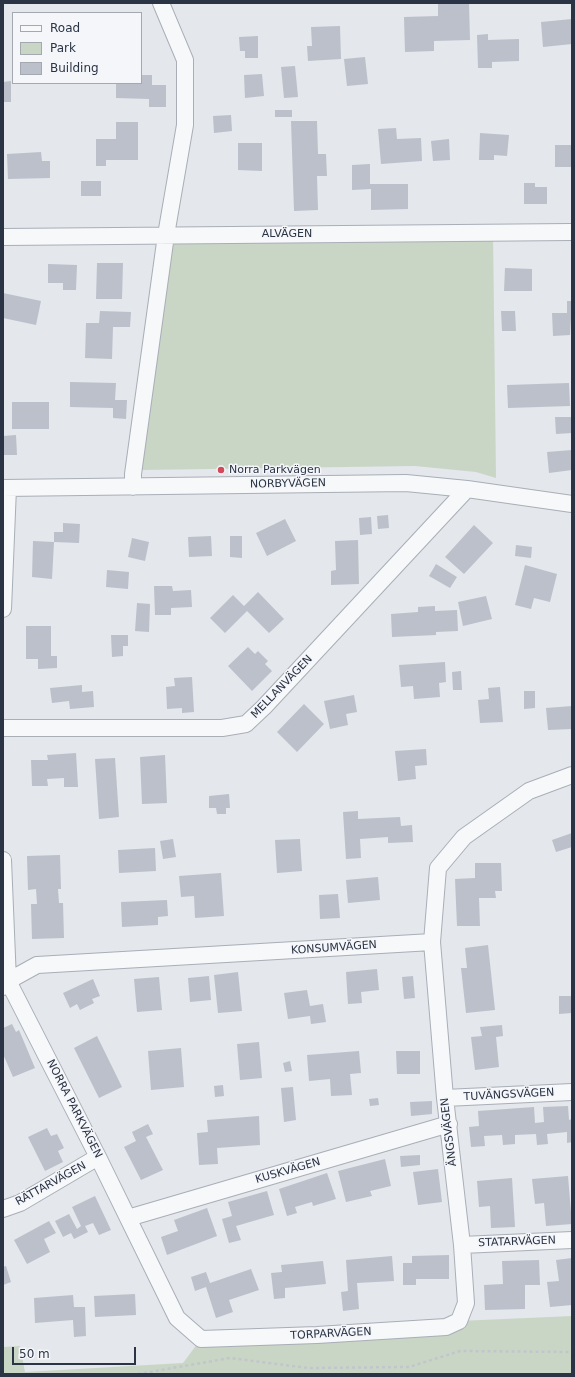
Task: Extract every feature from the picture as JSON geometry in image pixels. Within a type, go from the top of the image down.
[{"type":"street","points":[[133,487],[134,466],[166,235],[185,125],[185,60],[161,3]]},
{"type":"street","name":"ALVÄGEN","points":[[3,237],[572,232]]},
{"type":"street","name":"NORBYVÄGEN","points":[[6,488],[406,483],[467,489],[572,504]]},
{"type":"street","points":[[3,608],[6,488]]},
{"type":"street","name":"MELLANVÄGEN","points":[[3,728],[222,728],[246,724],[264,707],[467,489]]},
{"type":"street","points":[[432,942],[438,868],[464,837],[529,791],[572,775]]},
{"type":"street","name":"NORRA PARKVÄGEN","points":[[3,860],[6,984],[98,1157],[177,1318],[201,1339]]},
{"type":"street","name":"KONSUMVÄGEN","points":[[6,984],[37,966],[432,942]]},
{"type":"street","name":"ÄNGSVÄGEN","points":[[432,942],[445,1098],[462,1244],[466,1303],[459,1321]]},
{"type":"street","name":"TUVÄNGSVÄGEN","points":[[445,1098],[572,1092]]},
{"type":"street","name":"KUSKVÄGEN","points":[[128,1218],[449,1124]]},
{"type":"street","name":"RÄTTARVÄGEN","points":[[3,1209],[20,1203],[98,1157]]},
{"type":"street","name":"STATARVÄGEN","points":[[462,1244],[572,1240]]},
{"type":"street","name":"TORPARVÄGEN","points":[[201,1339],[317,1335],[446,1327],[459,1321]]},
{"type":"path","points":[[138,1374],[230,1358],[308,1368],[409,1367],[460,1351],[572,1352]]},
{"type":"green space","points":[[493,233],[496,478],[476,472],[415,466],[142,470],[133,474],[166,235]]},
{"type":"green space","points":[[572,1316],[572,1374],[3,1374],[3,1347],[20,1346],[25,1372],[183,1363],[201,1339],[459,1321]]},
{"type":"building","points":[[438,3],[469,3],[470,40],[434,41],[434,51],[405,52],[404,17],[438,16]]},
{"type":"building","points":[[572,19],[572,44],[543,47],[541,22]]},
{"type":"building","points":[[340,26],[341,59],[308,61],[307,46],[312,46],[311,27]]},
{"type":"building","points":[[488,34],[488,40],[519,39],[519,61],[492,62],[492,68],[478,68],[477,35]]},
{"type":"building","points":[[258,36],[258,58],[245,58],[245,51],[240,51],[239,37]]},
{"type":"building","points":[[365,57],[368,84],[347,86],[344,59]]},
{"type":"building","points":[[295,66],[298,97],[284,98],[281,67]]},
{"type":"building","points":[[262,74],[264,96],[245,98],[244,75]]},
{"type":"building","points":[[142,75],[152,75],[152,85],[166,85],[166,107],[149,107],[149,99],[116,98],[116,84],[142,84]]},
{"type":"building","points":[[11,81],[11,102],[3,102],[3,82]]},
{"type":"building","points":[[275,110],[292,110],[292,117],[275,117]]},
{"type":"building","points":[[231,115],[232,131],[214,133],[213,116]]},
{"type":"building","points":[[291,121],[317,121],[318,154],[326,154],[327,176],[317,176],[318,210],[294,211]]},
{"type":"building","points":[[116,122],[138,122],[138,160],[106,160],[106,166],[96,166],[96,139],[116,139]]},
{"type":"building","points":[[396,128],[397,139],[421,138],[422,161],[381,164],[378,129]]},
{"type":"building","points":[[480,133],[509,135],[507,156],[494,155],[494,160],[479,160]]},
{"type":"building","points":[[449,139],[450,160],[433,161],[431,141]]},
{"type":"building","points":[[238,143],[262,143],[262,171],[238,170]]},
{"type":"building","points":[[555,145],[572,145],[572,167],[555,167]]},
{"type":"building","points":[[41,152],[42,161],[50,161],[50,178],[8,179],[7,154]]},
{"type":"building","points":[[370,164],[370,184],[408,184],[408,209],[371,210],[371,189],[352,190],[352,165]]},
{"type":"building","points":[[81,181],[101,181],[101,196],[81,196]]},
{"type":"building","points":[[524,183],[535,183],[535,187],[547,187],[547,204],[524,204]]},
{"type":"building","points":[[97,263],[123,263],[122,299],[96,299]]},
{"type":"building","points":[[48,264],[77,265],[76,290],[63,290],[63,283],[48,283]]},
{"type":"building","points":[[505,268],[532,269],[532,291],[504,291]]},
{"type":"building","points":[[3,293],[41,301],[36,325],[3,318]]},
{"type":"building","points":[[567,301],[572,301],[570,335],[553,336],[552,313],[567,313]]},
{"type":"building","points":[[100,311],[131,312],[130,327],[113,327],[112,359],[85,358],[86,323],[99,323]]},
{"type":"building","points":[[501,311],[515,311],[516,331],[502,331]]},
{"type":"building","points":[[70,382],[116,383],[115,400],[127,400],[126,419],[113,418],[113,408],[70,407]]},
{"type":"building","points":[[569,383],[570,406],[508,408],[507,385]]},
{"type":"building","points":[[12,402],[49,402],[49,429],[12,429]]},
{"type":"building","points":[[555,417],[571,417],[572,433],[556,434]]},
{"type":"building","points":[[16,435],[17,455],[3,455],[3,436]]},
{"type":"building","points":[[572,450],[572,470],[549,473],[547,452]]},
{"type":"building","points":[[388,515],[389,528],[378,529],[377,516]]},
{"type":"building","points":[[371,517],[372,534],[360,535],[359,518]]},
{"type":"building","points":[[285,519],[296,541],[267,556],[256,533]]},
{"type":"building","points":[[63,523],[80,524],[79,543],[54,542],[54,532],[63,532]]},
{"type":"building","points":[[474,525],[493,543],[464,574],[445,557]]},
{"type":"building","points":[[211,536],[212,556],[189,557],[188,537]]},
{"type":"building","points":[[230,536],[242,536],[242,558],[230,557]]},
{"type":"building","points":[[132,538],[149,542],[145,561],[128,557]]},
{"type":"building","points":[[358,540],[359,584],[331,585],[331,571],[336,570],[335,541]]},
{"type":"building","points":[[33,541],[54,542],[52,579],[32,577]]},
{"type":"building","points":[[516,545],[532,547],[531,558],[515,556]]},
{"type":"building","points":[[436,564],[457,577],[450,588],[429,576]]},
{"type":"building","points":[[525,565],[557,574],[550,602],[534,598],[531,609],[515,605]]},
{"type":"building","points":[[107,570],[129,572],[128,589],[106,587]]},
{"type":"building","points":[[154,586],[172,586],[173,591],[191,590],[192,607],[171,608],[171,615],[155,615]]},
{"type":"building","points":[[258,592],[284,619],[269,633],[247,611],[225,633],[210,618],[233,595],[244,606]]},
{"type":"building","points":[[486,596],[492,619],[463,626],[458,602]]},
{"type":"building","points":[[137,603],[150,604],[149,632],[135,631]]},
{"type":"building","points":[[435,606],[435,611],[457,610],[458,631],[436,632],[436,635],[392,637],[391,614],[418,612],[418,607]]},
{"type":"building","points":[[26,626],[51,626],[51,656],[57,656],[57,668],[38,669],[38,659],[26,659]]},
{"type":"building","points":[[111,635],[128,635],[128,646],[123,646],[123,656],[112,657]]},
{"type":"building","points":[[248,647],[255,654],[258,651],[268,661],[265,664],[272,671],[252,691],[228,666]]},
{"type":"building","points":[[445,662],[446,682],[439,683],[440,697],[414,699],[413,686],[401,687],[399,665]]},
{"type":"building","points":[[461,671],[462,690],[453,690],[452,672]]},
{"type":"building","points":[[192,677],[194,712],[182,713],[182,708],[167,709],[166,687],[175,686],[174,678]]},
{"type":"building","points":[[82,685],[82,692],[93,691],[94,707],[70,709],[69,701],[52,703],[50,688]]},
{"type":"building","points":[[500,687],[503,722],[480,723],[478,700],[489,699],[488,688]]},
{"type":"building","points":[[524,691],[535,691],[535,708],[524,709]]},
{"type":"building","points":[[354,695],[357,712],[346,714],[348,725],[330,729],[324,701]]},
{"type":"building","points":[[304,704],[324,724],[297,752],[277,732]]},
{"type":"building","points":[[572,706],[572,729],[548,730],[546,708]]},
{"type":"building","points":[[426,749],[427,765],[415,766],[416,779],[398,781],[395,751]]},
{"type":"building","points":[[76,753],[78,787],[64,787],[64,778],[47,779],[48,786],[32,786],[31,760],[48,760],[47,755]]},
{"type":"building","points":[[165,755],[167,803],[142,804],[140,757]]},
{"type":"building","points":[[115,758],[119,817],[99,819],[95,759]]},
{"type":"building","points":[[229,794],[230,808],[226,808],[226,814],[217,814],[216,808],[209,808],[209,796]]},
{"type":"building","points":[[358,811],[358,819],[400,817],[401,826],[412,825],[413,842],[388,843],[388,837],[360,839],[361,858],[346,859],[343,812]]},
{"type":"building","points":[[572,833],[572,847],[556,852],[552,840]]},
{"type":"building","points":[[173,839],[176,857],[163,859],[160,841]]},
{"type":"building","points":[[300,839],[302,871],[277,873],[275,840]]},
{"type":"building","points":[[155,848],[156,871],[119,873],[118,850]]},
{"type":"building","points":[[60,855],[61,889],[58,889],[59,903],[63,903],[64,938],[32,939],[31,904],[37,904],[36,889],[28,890],[27,856]]},
{"type":"building","points":[[475,863],[501,863],[502,891],[495,891],[496,898],[479,898],[480,926],[457,926],[455,879],[475,878]]},
{"type":"building","points":[[221,873],[224,916],[195,918],[194,896],[181,897],[179,876]]},
{"type":"building","points":[[378,877],[380,900],[348,903],[346,880]]},
{"type":"building","points":[[338,894],[340,918],[320,919],[319,895]]},
{"type":"building","points":[[167,900],[168,916],[158,917],[158,925],[122,927],[121,902]]},
{"type":"building","points":[[488,945],[495,1010],[466,1013],[461,968],[467,968],[465,948]]},
{"type":"building","points":[[377,969],[379,990],[361,992],[362,1003],[348,1004],[346,972]]},
{"type":"building","points":[[238,972],[242,1011],[218,1013],[214,975]]},
{"type":"building","points":[[209,976],[211,1000],[190,1002],[188,978]]},
{"type":"building","points":[[413,976],[415,998],[404,999],[402,977]]},
{"type":"building","points":[[159,977],[162,1010],[137,1012],[134,979]]},
{"type":"building","points":[[93,979],[100,996],[92,999],[94,1003],[80,1010],[77,1004],[70,1008],[63,993]]},
{"type":"building","points":[[307,990],[310,1006],[323,1004],[326,1022],[311,1024],[310,1016],[288,1019],[284,993]]},
{"type":"building","points":[[559,996],[572,996],[572,1013],[559,1014]]},
{"type":"building","points":[[12,1024],[16,1032],[19,1030],[35,1068],[13,1077],[3,1054],[3,1028]]},
{"type":"building","points":[[502,1025],[503,1036],[496,1037],[499,1067],[475,1070],[471,1037],[482,1036],[480,1027]]},
{"type":"building","points":[[97,1036],[122,1087],[99,1098],[74,1048]]},
{"type":"building","points":[[259,1042],[262,1078],[240,1080],[237,1044]]},
{"type":"building","points":[[181,1048],[184,1087],[151,1090],[148,1051]]},
{"type":"building","points":[[359,1051],[361,1073],[350,1074],[352,1095],[331,1096],[330,1079],[309,1081],[307,1055]]},
{"type":"building","points":[[396,1051],[420,1051],[420,1074],[397,1074]]},
{"type":"building","points":[[290,1061],[292,1071],[285,1072],[283,1063]]},
{"type":"building","points":[[223,1085],[224,1096],[215,1097],[214,1086]]},
{"type":"building","points":[[293,1087],[296,1120],[284,1122],[281,1088]]},
{"type":"building","points":[[378,1098],[379,1105],[370,1106],[369,1099]]},
{"type":"building","points":[[432,1101],[432,1114],[411,1116],[410,1102]]},
{"type":"building","points":[[568,1106],[569,1120],[572,1119],[572,1142],[567,1143],[567,1132],[547,1134],[548,1144],[537,1145],[536,1134],[515,1135],[515,1144],[503,1145],[502,1135],[484,1136],[485,1146],[471,1147],[469,1127],[479,1126],[478,1111],[534,1107],[535,1123],[544,1122],[543,1107]]},
{"type":"building","points":[[259,1116],[260,1145],[217,1148],[218,1164],[199,1165],[197,1133],[208,1132],[207,1120]]},
{"type":"building","points":[[148,1124],[153,1134],[146,1137],[163,1170],[141,1180],[124,1147],[136,1141],[132,1132]]},
{"type":"building","points":[[47,1128],[51,1136],[57,1134],[64,1148],[58,1151],[63,1162],[45,1171],[28,1137]]},
{"type":"building","points":[[420,1155],[420,1165],[401,1167],[400,1156]]},
{"type":"building","points":[[385,1159],[391,1186],[370,1191],[372,1196],[346,1202],[338,1171]]},
{"type":"building","points":[[438,1169],[442,1202],[418,1205],[413,1172]]},
{"type":"building","points":[[327,1173],[336,1199],[313,1206],[312,1202],[295,1207],[297,1213],[287,1216],[279,1189]]},
{"type":"building","points":[[568,1176],[572,1224],[546,1226],[544,1203],[535,1204],[532,1179]]},
{"type":"building","points":[[512,1178],[515,1227],[491,1228],[490,1206],[479,1207],[477,1181]]},
{"type":"building","points":[[267,1191],[274,1215],[236,1226],[241,1240],[229,1243],[222,1219],[232,1216],[228,1202]]},
{"type":"building","points":[[95,1196],[111,1230],[99,1235],[93,1223],[85,1226],[88,1232],[74,1239],[71,1233],[63,1237],[55,1221],[69,1214],[77,1229],[81,1226],[72,1207]]},
{"type":"building","points":[[207,1208],[217,1236],[167,1255],[161,1237],[178,1231],[174,1220]]},
{"type":"building","points":[[49,1221],[56,1233],[44,1239],[50,1252],[27,1264],[14,1240]]},
{"type":"building","points":[[449,1255],[449,1279],[416,1279],[416,1285],[403,1285],[403,1263],[412,1263],[412,1256]]},
{"type":"building","points":[[392,1256],[394,1281],[357,1283],[359,1309],[343,1311],[341,1292],[348,1291],[346,1260]]},
{"type":"building","points":[[572,1258],[572,1305],[550,1307],[547,1282],[559,1281],[556,1260]]},
{"type":"building","points":[[539,1260],[540,1285],[525,1285],[525,1309],[485,1310],[484,1285],[503,1284],[502,1261]]},
{"type":"building","points":[[323,1261],[326,1284],[285,1288],[285,1298],[274,1299],[271,1273],[282,1272],[281,1265]]},
{"type":"building","points":[[6,1266],[11,1282],[3,1285],[3,1267]]},
{"type":"building","points":[[251,1269],[259,1290],[229,1300],[233,1312],[216,1318],[206,1287],[195,1291],[191,1277],[206,1272],[210,1283]]},
{"type":"building","points":[[135,1294],[136,1315],[95,1317],[94,1296]]},
{"type":"building","points":[[73,1295],[74,1307],[85,1307],[86,1336],[74,1337],[73,1320],[35,1323],[34,1298]]},
{"type":"place","name":"Norra Parkvägen","points":[[221,470]]}]
